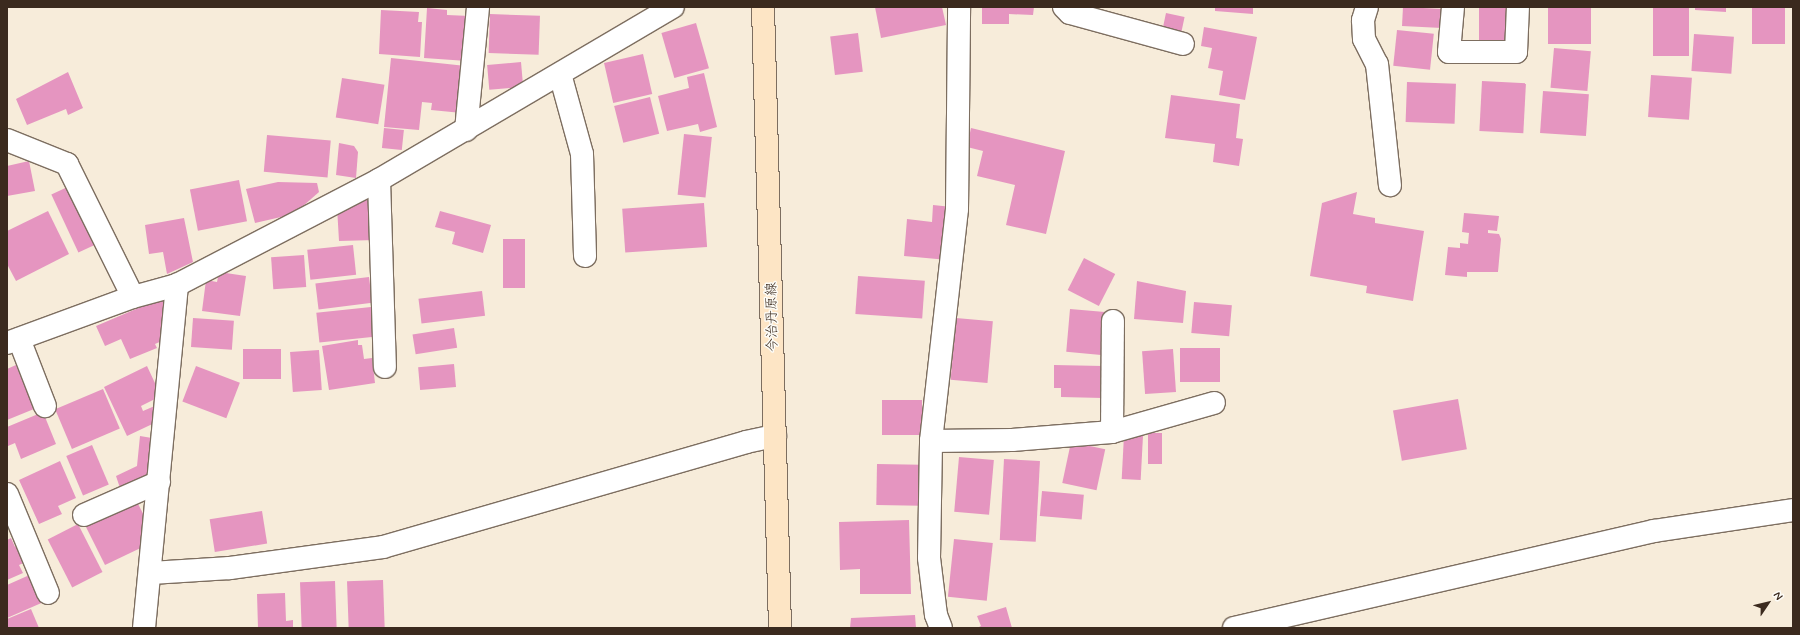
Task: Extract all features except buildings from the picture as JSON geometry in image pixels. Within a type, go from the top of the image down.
[{"type":"main road","name":"今治丹原線","points":[[763,7],[780,628]]},
{"type":"street","points":[[466,130],[478,7]]},
{"type":"street","points":[[45,406],[13,341],[133,297],[177,286],[379,180],[673,7]]},
{"type":"street","points":[[941,628],[936,615],[929,558],[930,441],[957,209],[959,7]]},
{"type":"street","points":[[1064,7],[1070,13],[1183,44]]},
{"type":"street","points":[[1367,7],[1363,20],[1364,39],[1377,64],[1390,185]]},
{"type":"street","points":[[1453,7],[1449,52],[1516,52],[1518,7]]},
{"type":"street","points":[[560,74],[582,154],[585,256]]},
{"type":"street","points":[[7,140],[67,164],[133,297]]},
{"type":"street","points":[[379,180],[385,367]]},
{"type":"street","points":[[144,628],[151,573],[177,286]]},
{"type":"street","points":[[1112,432],[1113,321]]},
{"type":"street","points":[[930,441],[1012,440],[1112,432],[1214,403]]},
{"type":"street","points":[[151,573],[230,568],[383,547],[746,442],[775,436]]},
{"type":"street","points":[[84,515],[159,482]]},
{"type":"street","points":[[7,494],[48,593]]},
{"type":"street","points":[[1234,628],[1654,531],[1793,510]]}]
